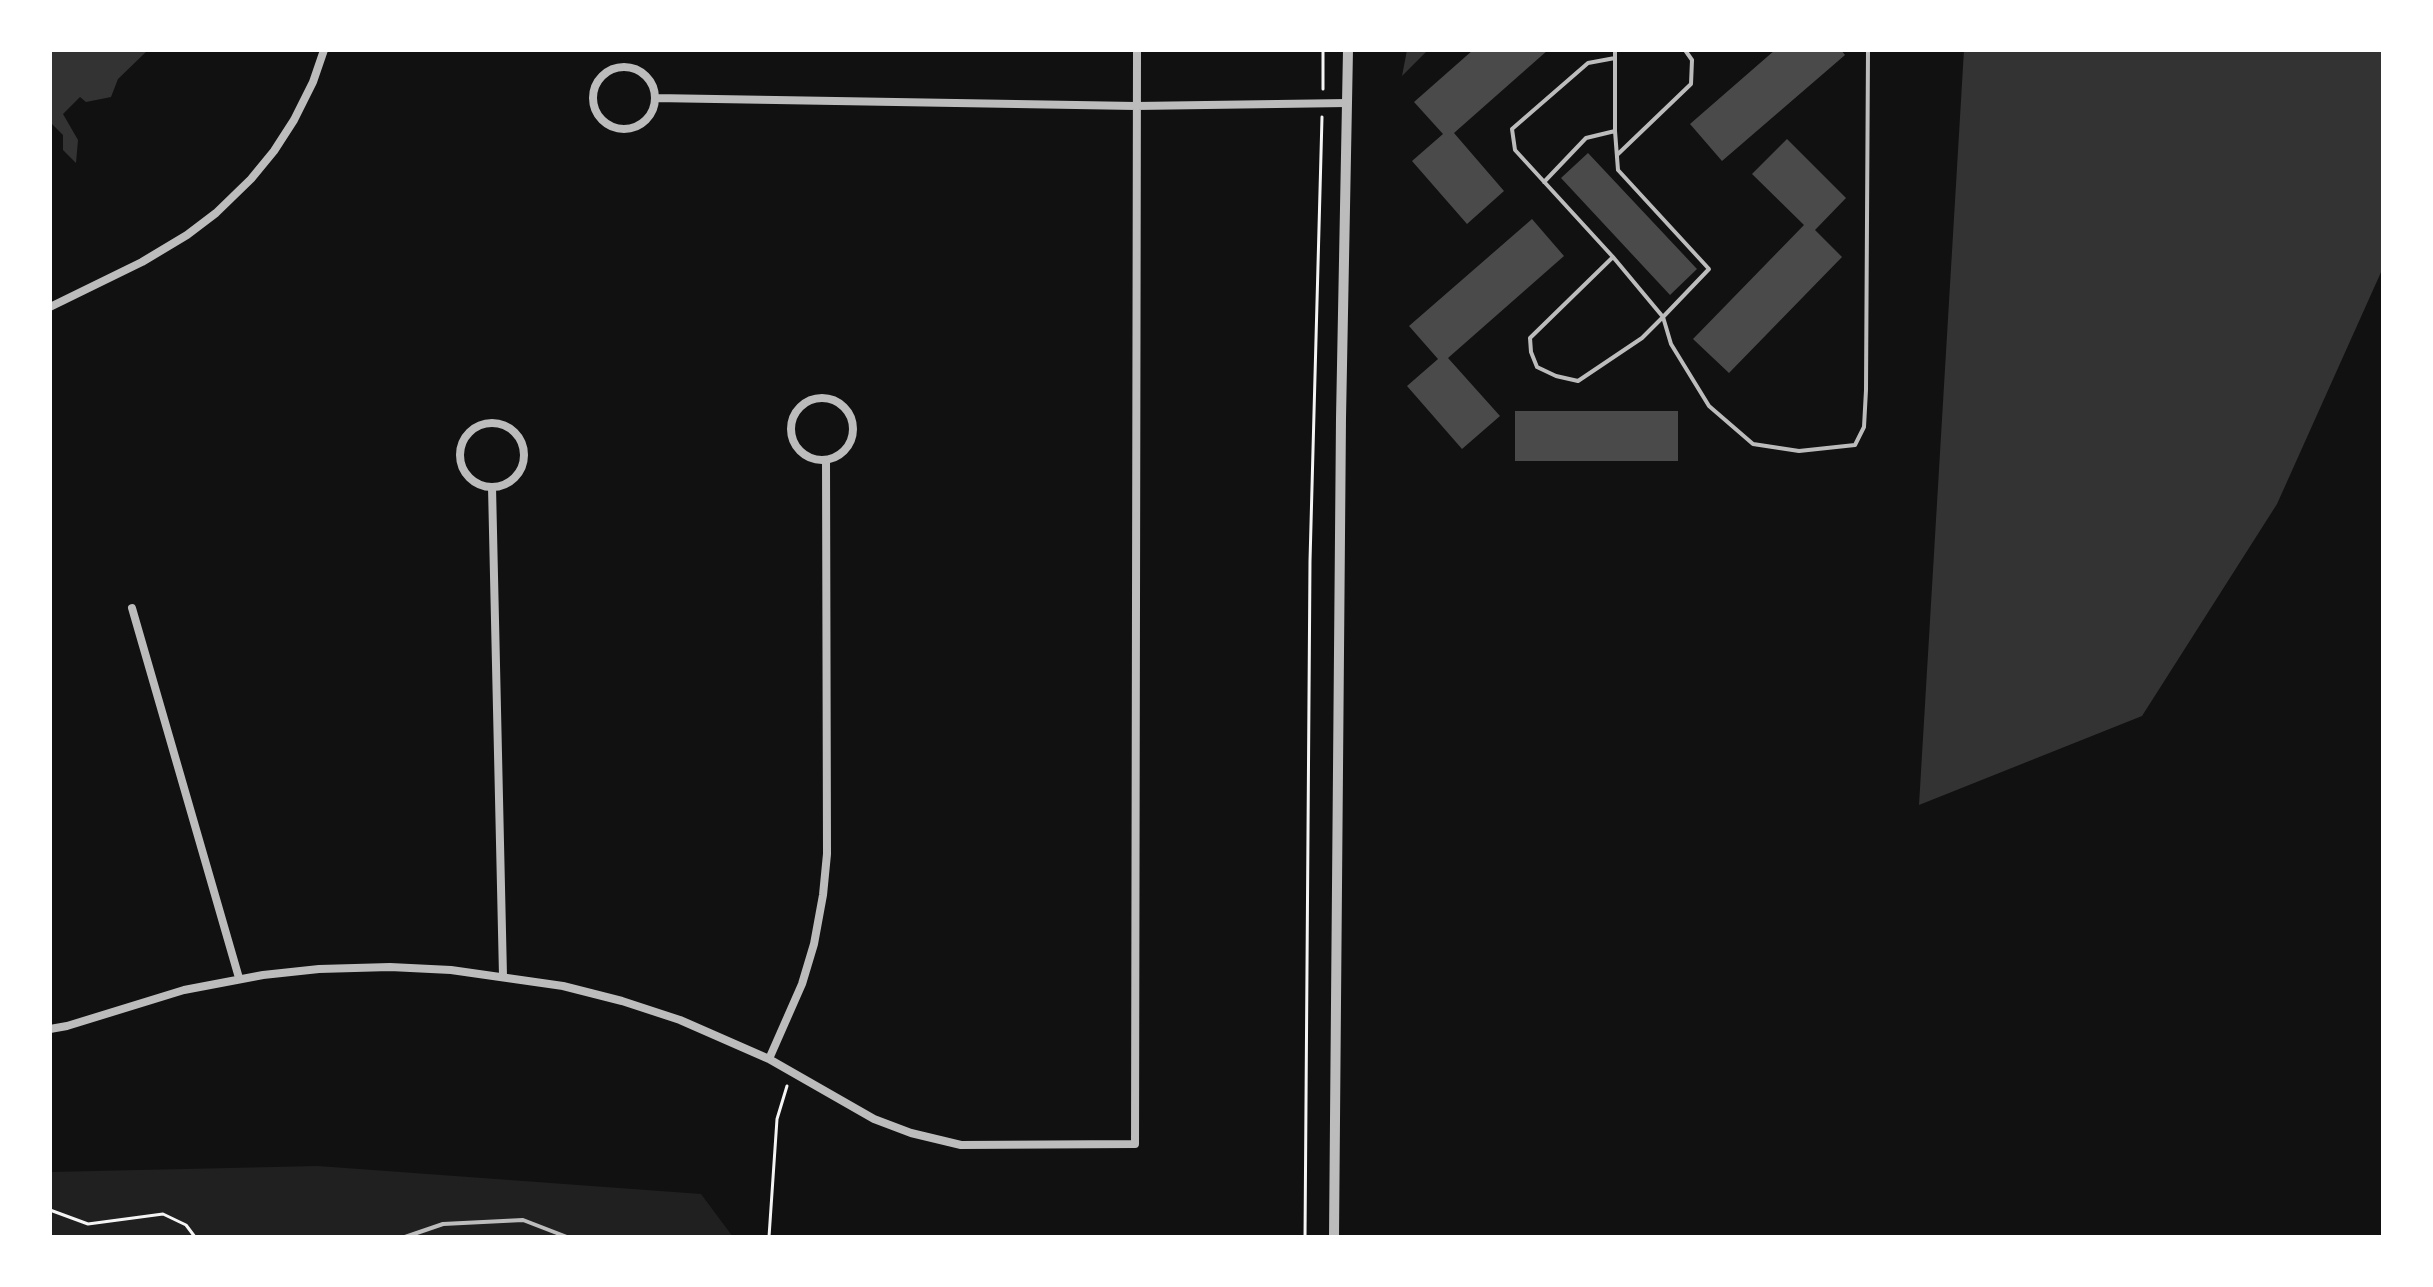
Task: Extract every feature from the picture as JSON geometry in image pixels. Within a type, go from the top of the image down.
[{"type":"street","points":[[50,307],[142,262],[216,213],[251,179],[281,141],[313,82],[324,50]]},
{"type":"street","points":[[50,1029],[184,990],[239,978],[319,969],[390,967],[503,976],[563,986],[680,1020],[769,1059],[874,1119],[911,1133],[950,1143],[1135,1144],[1137,50]]},
{"type":"street","points":[[1334,1237],[1341,433],[1348,50]]},
{"type":"street","points":[[624,67],[636,69],[646,76],[655,98],[653,109],[646,119],[626,129],[614,128],[604,122],[596,112],[593,99],[595,87],[602,76],[612,69],[624,67]]},
{"type":"street","points":[[655,98],[1136,106],[1347,103]]},
{"type":"street","points":[[826,397],[837,401],[853,421],[853,434],[848,446],[839,455],[826,460],[805,455],[792,436],[791,425],[795,413],[813,398],[826,397]]},
{"type":"street","points":[[485,423],[499,423],[511,429],[520,439],[524,452],[522,465],[515,477],[505,484],[492,487],[472,481],[461,463],[460,452],[463,439],[472,429],[485,423]]},
{"type":"street","points":[[769,1059],[802,984],[814,944],[827,854],[826,460]]},
{"type":"street","points":[[492,487],[503,976]]},
{"type":"street","points":[[132,608],[239,978]]},
{"type":"lane","points":[[1613,257],[1530,338],[1537,367],[1578,381],[1642,338],[1709,269],[1618,170],[1615,50]]},
{"type":"lane","points":[[1617,155],[1691,84],[1692,60],[1685,50]]},
{"type":"lane","points":[[1615,58],[1588,63],[1512,129],[1515,150],[1663,317],[1671,344],[1709,406],[1753,444],[1799,451],[1855,445],[1864,427],[1868,50]]},
{"type":"lane","points":[[1544,182],[1586,138],[1615,131]]},
{"type":"lane","points":[[405,1237],[443,1224],[523,1220],[567,1237]]},
{"type":"path","points":[[1305,1237],[1310,561],[1323,50]]},
{"type":"path","points":[[769,1237],[777,1119],[791,1071]]},
{"type":"path","points":[[50,1210],[88,1224],[163,1214],[186,1225],[195,1237]]},
{"type":"shaded area","points":[[50,50],[148,50],[118,79],[111,97],[86,102],[80,97],[63,114],[78,140],[76,163],[63,150],[63,135],[50,122]]},
{"type":"shaded area","points":[[1407,50],[1428,50],[1402,76]]},
{"type":"shaded area","points":[[1964,50],[2383,50],[2382,270],[2277,504],[2142,716],[1919,805]]},
{"type":"shaded area","points":[[318,1166],[701,1194],[733,1237],[50,1237],[50,1172]]},
{"type":"building","points":[[1473,50],[1548,50],[1454,133],[1504,191],[1467,224],[1412,161],[1443,134],[1414,102]]},
{"type":"building","points":[[1775,50],[1841,50],[1845,55],[1722,161],[1690,124]]},
{"type":"building","points":[[1787,139],[1846,198],[1815,230],[1842,257],[1729,373],[1693,339],[1804,225],[1752,174]]},
{"type":"building","points":[[1588,153],[1697,269],[1670,295],[1561,178]]},
{"type":"building","points":[[1532,219],[1564,256],[1448,358],[1500,416],[1462,449],[1407,386],[1438,359],[1409,326]]},
{"type":"building","points":[[1515,411],[1678,411],[1678,461],[1515,461]]}]
